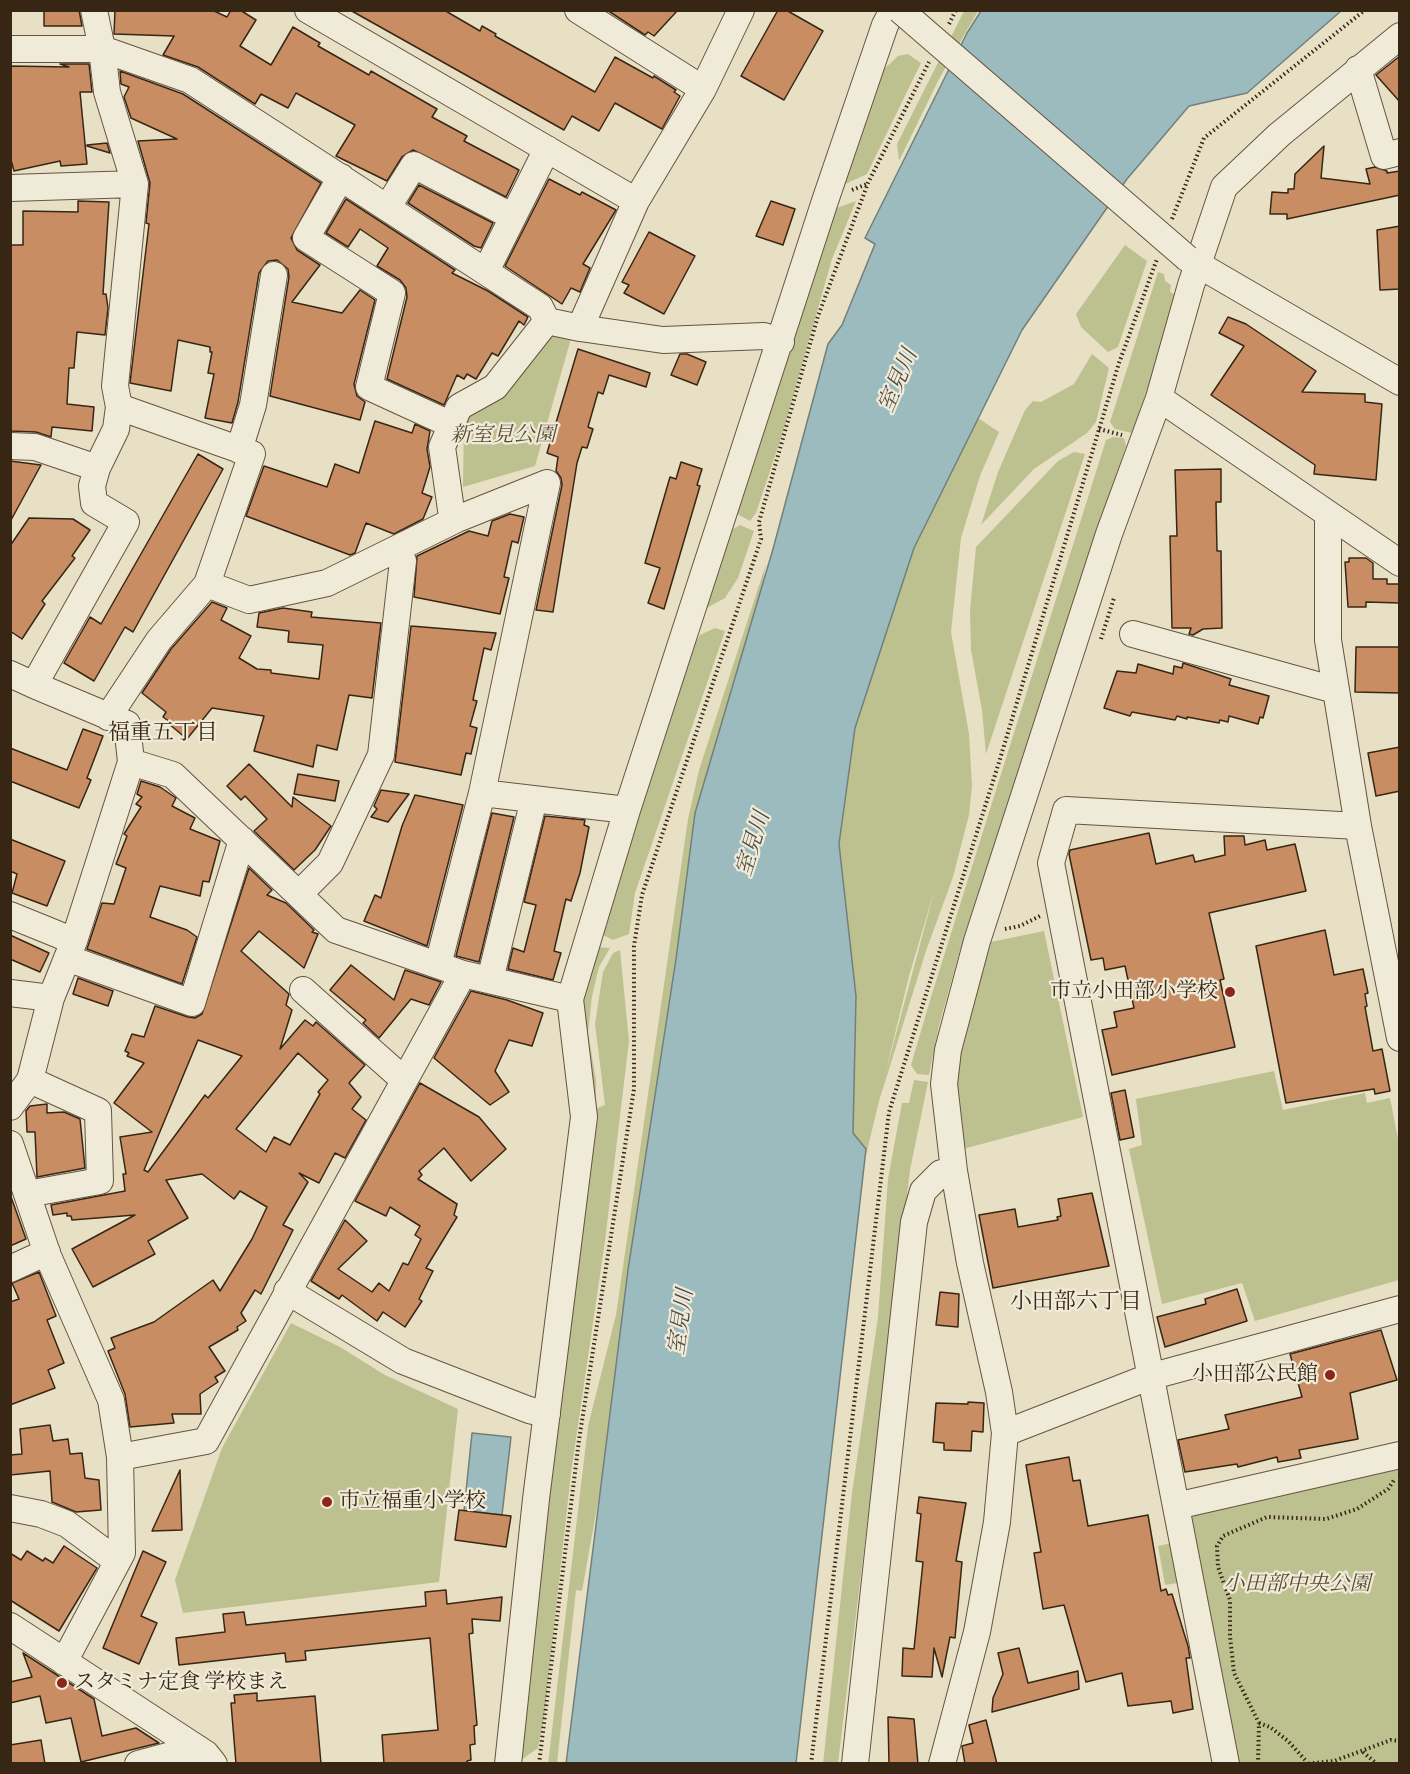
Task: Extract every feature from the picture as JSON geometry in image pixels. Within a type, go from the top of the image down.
[{"type":"street","points":[[34,685],[126,522],[94,503],[92,486],[97,468],[116,429],[119,407],[115,386],[135,184],[107,92],[94,10]]},
{"type":"street","points":[[308,10],[636,201]]},
{"type":"street","points":[[578,10],[703,89]]},
{"type":"street","points":[[580,328],[636,201],[703,89],[741,10]]},
{"type":"street","points":[[508,1764],[547,1414],[584,1117],[570,999],[627,810],[825,201],[885,25],[893,10]]},
{"type":"street","points":[[900,10],[1193,261],[1400,382]]},
{"type":"street","points":[[942,1764],[979,1621],[997,1522],[1005,1433],[999,1392],[970,1263],[954,1171],[944,1084],[948,1050],[974,952],[1109,534],[1159,398],[1193,261],[1224,187],[1280,135],[1400,36]]},
{"type":"street","points":[[10,49],[102,49],[190,80],[540,307],[547,321]]},
{"type":"street","points":[[1358,69],[1384,156],[1400,152]]},
{"type":"street","points":[[486,272],[547,149]]},
{"type":"street","points":[[387,208],[414,165],[513,217]]},
{"type":"street","points":[[341,177],[306,238],[392,293],[369,387],[452,425]]},
{"type":"street","points":[[10,188],[135,184]]},
{"type":"street","points":[[239,450],[253,405],[274,275]]},
{"type":"street","points":[[547,321],[663,340],[764,336],[781,342]]},
{"type":"street","points":[[457,519],[451,510],[442,447],[459,407],[495,387],[547,321]]},
{"type":"street","points":[[1159,398],[1328,516],[1400,562]]},
{"type":"street","points":[[108,717],[159,640],[207,584],[252,454],[119,407]]},
{"type":"street","points":[[10,446],[35,447],[97,468]]},
{"type":"street","points":[[207,584],[249,600],[327,583],[457,519],[547,483],[482,793],[438,965]]},
{"type":"street","points":[[1328,516],[1328,640],[1358,826],[1400,1038]]},
{"type":"street","points":[[299,894],[330,863],[381,755],[403,561],[396,549]]},
{"type":"street","points":[[1133,634],[1335,690]]},
{"type":"street","points":[[10,674],[127,724],[131,762],[70,950],[51,998],[30,1080],[10,1107]]},
{"type":"street","points":[[131,762],[173,775],[336,930],[463,974],[570,999]]},
{"type":"street","points":[[482,793],[627,810]]},
{"type":"street","points":[[490,980],[534,799]]},
{"type":"street","points":[[1226,1764],[1051,863],[1066,810],[1358,826]]},
{"type":"street","points":[[10,915],[70,950],[192,1003],[242,840]]},
{"type":"street","points":[[120,1457],[206,1442],[286,1291],[463,974]]},
{"type":"street","points":[[303,990],[404,1080]]},
{"type":"street","points":[[10,993],[51,998]]},
{"type":"street","points":[[27,1194],[100,1181],[98,1111],[30,1080]]},
{"type":"street","points":[[10,1144],[47,1252],[111,1400],[120,1457],[122,1553],[61,1659]]},
{"type":"street","points":[[855,1764],[914,1222],[923,1191],[941,1173],[954,1171]]},
{"type":"street","points":[[10,1269],[47,1252]]},
{"type":"street","points":[[286,1291],[403,1361],[529,1410],[547,1414]]},
{"type":"street","points":[[1005,1433],[1149,1377],[1400,1309]]},
{"type":"street","points":[[1176,1506],[1400,1455]]},
{"type":"street","points":[[10,1508],[41,1514],[67,1524],[117,1561]]},
{"type":"street","points":[[10,1626],[206,1756]]},
{"type":"street","points":[[138,1764],[206,1756]]},
{"type":"path","points":[[945,31],[956,10]]},
{"type":"path","points":[[538,1764],[579,1440],[634,1089],[634,946],[642,895],[761,539],[759,522],[821,306],[868,183],[930,61]]},
{"type":"path","points":[[994,930],[1020,926],[1059,906]]},
{"type":"path","points":[[1258,1764],[1259,1724],[1234,1673],[1230,1636],[1230,1600],[1218,1567],[1217,1546],[1223,1536],[1267,1517],[1326,1518],[1357,1509],[1388,1489],[1400,1477]]},
{"type":"path","points":[[1259,1724],[1270,1727],[1288,1741],[1305,1763],[1334,1761],[1391,1740],[1400,1741]]},
{"type":"path","points":[[1363,1752],[1377,1764]]},
{"type":"green space","points":[[964,11],[978,11],[939,79],[899,161],[897,144]]},
{"type":"green space","points":[[908,54],[921,63],[867,174],[841,186],[882,71],[898,56]]},
{"type":"green space","points":[[856,201],[832,259],[783,432],[756,513],[750,521],[737,514],[804,297],[834,209]]},
{"type":"green space","points":[[1125,245],[1147,261],[1118,347],[1108,352],[1081,327],[1076,314]]},
{"type":"green space","points":[[1158,272],[1164,274],[1165,281],[1171,285],[1170,292],[1179,297],[1132,433],[1115,429],[1110,422]]},
{"type":"green space","name":"新室見公園","points":[[547,332],[572,335],[535,466],[463,487],[464,414]]},
{"type":"green space","points":[[1092,354],[1109,368],[1096,422],[1087,433],[1034,469],[981,525],[998,472],[1025,410],[1033,401],[1041,402],[1074,384]]},
{"type":"green space","points":[[978,418],[999,432],[980,476],[961,538],[951,632],[969,734],[972,786],[969,815],[953,877],[926,951],[879,1101],[852,1214],[832,849],[846,727],[907,539],[930,513]],"holes":[[[933,895],[885,1075],[909,976]]]},
{"type":"green space","points":[[1113,437],[1124,438],[1126,446],[965,933],[939,1025],[929,1075],[917,1074],[911,1065],[931,997],[1106,440]]},
{"type":"green space","points":[[1074,452],[1085,454],[986,754],[982,710],[971,650],[970,611],[976,547],[1058,461]]},
{"type":"green space","points":[[740,525],[754,531],[738,578],[725,598],[703,610],[733,529]]},
{"type":"green space","points":[[766,564],[582,1591],[576,1590],[557,1763],[548,1764],[588,1426],[616,1315],[688,819],[699,770]]},
{"type":"green space","points":[[715,628],[725,631],[635,893],[629,934],[613,940],[603,935],[600,929],[695,644],[700,635]]},
{"type":"green space","points":[[1044,931],[1083,1117],[963,1149],[956,1066],[991,942]]},
{"type":"green space","points":[[595,947],[610,948],[599,967],[592,996],[588,1033],[596,1080],[596,1097],[593,1095],[584,1032],[583,998]]},
{"type":"green space","points":[[620,950],[629,1041],[605,1241],[571,1473],[544,1718],[538,1748],[517,1763],[590,1161],[598,1120],[595,1109],[605,1105],[595,1024],[603,972],[613,953]]},
{"type":"green space","points":[[1274,1071],[1283,1110],[1365,1093],[1367,1103],[1390,1098],[1399,1144],[1399,1280],[1255,1321],[1242,1283],[1162,1304],[1129,1149],[1142,1145],[1136,1099]]},
{"type":"green space","points":[[914,1080],[928,1082],[910,1170],[838,1763],[823,1764],[852,1493],[878,1317],[888,1179],[902,1103],[909,1103]]},
{"type":"green space","points":[[291,1323],[340,1347],[385,1375],[458,1409],[439,1582],[183,1613],[175,1580],[222,1448]]},
{"type":"green space","name":"小田部中央公園","points":[[1399,1455],[1399,1763],[1229,1763],[1176,1506]]},
{"type":"green space","points":[[1171,1543],[1178,1583],[1165,1585],[1158,1546]]},
{"type":"water","name":"室見川","points":[[981,11],[1341,11],[1247,93],[1189,106],[1127,179],[1022,330],[914,548],[855,728],[839,844],[856,996],[853,1133],[866,1149],[796,1763],[566,1764],[628,1270],[676,959],[695,813],[773,549],[828,344],[842,325],[875,244],[865,238],[967,33]]},
{"type":"water","points":[[472,1433],[511,1437],[502,1515],[464,1511]]},
{"type":"building","points":[[44,10],[79,10],[82,26],[44,26]]},
{"type":"building","points":[[115,10],[212,10],[227,17],[231,10],[240,10],[256,20],[240,46],[271,65],[293,27],[320,43],[318,46],[369,75],[371,71],[437,109],[432,117],[467,136],[464,141],[519,170],[506,197],[413,150],[402,157],[387,181],[336,156],[355,125],[296,93],[288,108],[261,94],[255,104],[198,67],[163,55],[174,36],[114,34]]},
{"type":"building","points":[[350,10],[444,10],[480,31],[482,26],[496,34],[495,36],[595,92],[615,57],[653,78],[654,76],[676,90],[674,92],[680,96],[662,129],[615,103],[599,131],[572,116],[564,130]]},
{"type":"building","points":[[607,10],[678,10],[654,36],[648,32],[645,35]]},
{"type":"building","points":[[778,10],[786,10],[823,31],[784,100],[741,76]]},
{"type":"building","points":[[1400,56],[1400,102],[1376,75]]},
{"type":"building","points":[[60,64],[89,64],[92,92],[80,92],[87,164],[61,166],[60,161],[14,171],[10,156],[10,66],[69,67]]},
{"type":"building","points":[[120,71],[183,94],[321,183],[291,238],[297,250],[320,265],[292,302],[342,313],[360,290],[375,300],[354,384],[357,396],[365,402],[360,420],[270,396],[289,277],[288,269],[277,260],[268,261],[259,273],[238,402],[232,423],[205,418],[214,374],[208,373],[212,352],[210,352],[210,347],[178,340],[171,391],[130,383],[149,224],[146,223],[150,183],[138,141],[177,139],[131,118],[124,97],[129,87],[121,84]]},
{"type":"building","points":[[107,143],[110,153],[87,146],[87,145]]},
{"type":"building","points":[[1324,146],[1321,178],[1370,184],[1366,169],[1375,167],[1387,173],[1400,171],[1400,195],[1287,219],[1287,214],[1270,214],[1272,192],[1288,193],[1288,189],[1294,189],[1295,174]]},
{"type":"building","points":[[549,179],[580,195],[582,192],[616,210],[583,264],[590,268],[580,292],[571,288],[562,304],[505,266]]},
{"type":"building","points":[[419,185],[493,223],[481,248],[474,246],[408,203]]},
{"type":"building","points":[[346,199],[455,270],[452,273],[488,291],[528,317],[524,325],[519,321],[498,356],[492,353],[476,379],[467,374],[464,379],[457,375],[444,405],[387,379],[407,297],[406,288],[400,280],[377,266],[388,248],[360,229],[348,247],[326,233]]},
{"type":"building","points":[[78,201],[109,202],[103,294],[106,294],[108,308],[105,335],[77,332],[74,368],[69,368],[67,404],[94,407],[92,431],[52,427],[51,437],[36,432],[10,431],[10,245],[23,245],[23,211],[78,212]]},
{"type":"building","points":[[771,201],[795,209],[783,245],[756,236]]},
{"type":"building","points":[[1400,226],[1400,289],[1380,290],[1377,230]]},
{"type":"building","points":[[649,232],[695,256],[664,314],[624,293],[629,285],[622,282]]},
{"type":"building","points":[[1228,317],[1246,324],[1316,371],[1302,392],[1365,394],[1365,402],[1382,404],[1376,480],[1314,474],[1315,465],[1211,395],[1244,346],[1219,333]]},
{"type":"building","points":[[578,349],[650,373],[646,387],[609,375],[603,394],[598,392],[588,427],[593,429],[587,448],[582,447],[577,463],[553,612],[536,610],[562,485],[561,478],[556,471],[558,457],[547,453]]},
{"type":"building","points":[[680,354],[687,354],[706,362],[697,385],[671,375]]},
{"type":"building","points":[[375,421],[412,433],[415,424],[430,431],[427,449],[430,467],[422,493],[432,497],[423,519],[394,534],[366,523],[355,553],[350,555],[246,516],[264,466],[327,487],[335,464],[359,473]]},
{"type":"building","points":[[198,454],[223,469],[133,632],[125,627],[94,681],[64,663],[90,617],[101,624]]},
{"type":"building","points":[[10,461],[41,465],[10,522]]},
{"type":"building","points":[[681,462],[702,469],[697,485],[700,486],[664,609],[648,603],[660,568],[645,563],[670,477],[676,479]]},
{"type":"building","points":[[1221,469],[1221,502],[1216,502],[1217,551],[1221,551],[1222,628],[1203,629],[1193,635],[1189,634],[1191,628],[1172,628],[1170,536],[1177,536],[1175,470]]},
{"type":"building","points":[[510,514],[524,517],[518,543],[512,541],[504,577],[509,578],[500,614],[414,597],[417,556],[469,531],[488,536],[492,521]]},
{"type":"building","points":[[29,518],[73,519],[90,530],[72,556],[75,558],[42,601],[45,604],[22,639],[10,631],[10,546]]},
{"type":"building","points":[[1349,558],[1366,558],[1373,563],[1373,579],[1387,579],[1387,584],[1400,584],[1400,603],[1366,602],[1366,607],[1348,607],[1345,562],[1349,562]]},
{"type":"building","points":[[212,602],[227,608],[221,620],[251,636],[239,658],[257,669],[271,670],[271,673],[319,679],[323,645],[288,642],[289,631],[257,627],[259,613],[283,608],[312,612],[311,617],[381,623],[372,698],[349,695],[337,750],[317,745],[313,767],[254,751],[264,716],[212,708],[187,739],[163,717],[166,712],[142,693],[171,649]]},
{"type":"building","points":[[411,626],[496,633],[491,650],[484,648],[473,700],[477,701],[470,726],[477,728],[471,754],[466,753],[461,775],[395,762]]},
{"type":"building","points":[[1356,647],[1400,647],[1400,693],[1355,692]]},
{"type":"building","points":[[1183,663],[1231,679],[1229,685],[1269,696],[1263,718],[1260,717],[1258,724],[1229,716],[1228,722],[1220,720],[1219,723],[1177,716],[1175,720],[1132,712],[1130,716],[1104,708],[1117,671],[1136,673],[1138,664],[1173,674],[1174,666],[1182,668]]},
{"type":"building","points":[[83,729],[103,736],[87,778],[91,780],[79,808],[10,781],[10,748],[67,770]]},
{"type":"building","points":[[1400,747],[1400,791],[1376,796],[1368,753]]},
{"type":"building","points":[[249,764],[292,807],[293,797],[331,826],[315,850],[294,870],[254,831],[267,819],[245,796],[241,800],[227,786]]},
{"type":"building","points":[[298,774],[339,781],[335,801],[294,794]]},
{"type":"building","points":[[141,781],[160,787],[176,798],[172,806],[195,818],[190,829],[220,841],[209,882],[203,881],[200,896],[160,886],[150,917],[187,930],[197,937],[182,984],[87,949],[102,903],[114,904],[126,868],[116,864],[127,836],[124,834],[141,807],[136,804],[142,797],[137,794]]},
{"type":"building","points":[[381,790],[409,794],[388,822],[371,817],[377,809],[374,806]]},
{"type":"building","points":[[415,795],[463,805],[427,946],[364,921],[375,895],[381,898],[402,826]]},
{"type":"building","points":[[492,813],[514,817],[479,962],[456,956]]},
{"type":"building","points":[[545,816],[585,820],[584,825],[589,827],[580,873],[571,901],[566,899],[554,951],[561,953],[553,980],[508,969],[513,948],[524,952],[536,905],[524,902]]},
{"type":"building","points":[[1149,833],[1156,864],[1193,855],[1195,862],[1225,855],[1224,836],[1244,836],[1245,845],[1265,840],[1267,850],[1295,844],[1306,891],[1209,913],[1224,979],[1220,980],[1235,1047],[1112,1075],[1102,1030],[1117,1027],[1114,1012],[1134,1008],[1125,966],[1105,970],[1103,958],[1091,960],[1069,854],[1070,850]]},
{"type":"building","points":[[10,839],[65,861],[47,906],[12,893],[17,874],[10,871]]},
{"type":"building","points":[[249,868],[272,890],[267,895],[286,903],[314,930],[312,932],[318,934],[304,968],[259,931],[241,951],[289,994],[286,1005],[292,1010],[280,1049],[305,1020],[313,1026],[316,1022],[365,1065],[349,1083],[361,1097],[352,1109],[366,1120],[345,1158],[335,1153],[319,1183],[299,1173],[308,1182],[283,1225],[293,1230],[261,1294],[255,1290],[241,1313],[246,1321],[237,1327],[238,1330],[209,1347],[225,1371],[215,1377],[218,1382],[200,1394],[201,1414],[172,1414],[174,1423],[130,1427],[125,1394],[108,1351],[115,1348],[111,1338],[154,1322],[213,1280],[220,1291],[252,1239],[267,1207],[240,1191],[234,1199],[202,1174],[166,1180],[188,1218],[148,1241],[155,1254],[93,1287],[72,1249],[135,1215],[72,1220],[67,1213],[53,1215],[51,1205],[125,1191],[123,1174],[126,1174],[120,1137],[152,1132],[114,1103],[144,1063],[127,1056],[129,1053],[125,1051],[132,1034],[144,1037],[155,1006],[188,1017],[195,1018],[202,1014]],"holes":[[[198,1040],[242,1056],[208,1098],[205,1095],[148,1172],[144,1170]],[[298,1053],[328,1080],[318,1092],[320,1094],[290,1145],[274,1137],[266,1152],[236,1129]]]},
{"type":"building","points":[[1325,930],[1334,975],[1363,969],[1368,993],[1365,994],[1367,1006],[1365,1007],[1373,1051],[1382,1049],[1390,1091],[1375,1094],[1374,1089],[1286,1103],[1256,946]]},
{"type":"building","points":[[10,935],[49,953],[40,972],[10,959]]},
{"type":"building","points":[[351,965],[394,1000],[405,970],[441,982],[429,1005],[411,999],[379,1038],[363,1023],[366,1020],[330,990]]},
{"type":"building","points":[[78,978],[113,991],[108,1006],[73,994]]},
{"type":"building","points":[[471,991],[507,1000],[543,1013],[532,1046],[509,1040],[495,1071],[509,1092],[490,1105],[434,1058]]},
{"type":"building","points":[[420,1083],[479,1117],[506,1149],[471,1181],[444,1148],[419,1171],[422,1175],[418,1179],[457,1204],[454,1215],[457,1217],[426,1268],[433,1271],[419,1299],[422,1301],[405,1327],[383,1312],[377,1321],[342,1295],[339,1299],[311,1281],[345,1220],[367,1241],[338,1269],[372,1292],[379,1283],[389,1291],[403,1263],[408,1265],[421,1239],[415,1235],[420,1226],[390,1207],[386,1216],[355,1201]]},
{"type":"building","points":[[1125,1090],[1134,1137],[1120,1140],[1111,1093]]},
{"type":"building","points":[[47,1104],[47,1113],[64,1112],[80,1119],[85,1168],[37,1177],[35,1132],[27,1132],[26,1111],[30,1106]]},
{"type":"building","points":[[1092,1193],[1109,1266],[993,1288],[979,1215],[1015,1209],[1018,1227],[1058,1220],[1057,1217],[1061,1216],[1058,1199]]},
{"type":"building","points":[[10,1194],[26,1239],[10,1246]]},
{"type":"building","points":[[39,1272],[56,1316],[47,1320],[64,1363],[48,1370],[55,1388],[10,1405],[10,1302],[19,1299],[12,1283]]},
{"type":"building","points":[[1237,1289],[1247,1321],[1165,1347],[1157,1317],[1206,1304],[1205,1299]]},
{"type":"building","points":[[940,1292],[959,1294],[958,1327],[936,1325]]},
{"type":"building","points":[[1381,1330],[1397,1380],[1350,1393],[1358,1439],[1299,1450],[1301,1458],[1278,1462],[1277,1457],[1238,1467],[1237,1464],[1185,1472],[1178,1440],[1229,1429],[1225,1415],[1302,1397],[1290,1354]]},
{"type":"building","points":[[968,1402],[984,1403],[983,1432],[972,1431],[971,1451],[944,1450],[944,1443],[933,1442],[936,1403],[968,1404]]},
{"type":"building","points":[[50,1425],[53,1441],[68,1439],[70,1454],[82,1453],[85,1478],[99,1480],[101,1510],[76,1512],[52,1502],[50,1471],[10,1475],[10,1455],[22,1454],[20,1429]]},
{"type":"building","points":[[1069,1457],[1073,1481],[1080,1480],[1088,1526],[1148,1515],[1161,1591],[1166,1589],[1168,1595],[1172,1594],[1188,1646],[1190,1658],[1186,1658],[1193,1709],[1173,1713],[1171,1701],[1128,1706],[1122,1673],[1086,1682],[1064,1605],[1043,1609],[1034,1553],[1041,1552],[1026,1465]]},
{"type":"building","points":[[180,1470],[182,1530],[152,1531]]},
{"type":"building","points":[[919,1497],[966,1503],[956,1561],[962,1562],[955,1638],[950,1637],[942,1677],[934,1648],[932,1677],[902,1676],[903,1648],[914,1649],[923,1562],[916,1561],[921,1514],[917,1513]]},
{"type":"building","points":[[459,1510],[511,1516],[506,1547],[455,1540]]},
{"type":"building","points":[[64,1546],[97,1568],[59,1631],[10,1600],[10,1553],[21,1560],[27,1551],[43,1561],[45,1558],[53,1563]]},
{"type":"building","points":[[143,1551],[166,1562],[141,1616],[157,1623],[139,1664],[103,1648]]},
{"type":"building","points":[[446,1590],[447,1604],[502,1597],[500,1621],[472,1619],[473,1633],[469,1634],[477,1725],[474,1726],[475,1744],[470,1745],[471,1760],[467,1761],[467,1764],[384,1764],[382,1735],[438,1730],[430,1638],[305,1651],[306,1660],[286,1662],[285,1653],[179,1665],[176,1638],[225,1632],[223,1614],[244,1612],[246,1625],[426,1606],[425,1592]]},
{"type":"building","points":[[1019,1648],[1028,1683],[1078,1671],[1079,1689],[992,1712],[993,1698],[1003,1674],[998,1653]]},
{"type":"building","points":[[23,1653],[94,1699],[102,1736],[136,1728],[159,1743],[81,1762],[71,1718],[46,1723],[40,1696],[10,1703],[10,1682],[32,1677]]},
{"type":"building","points":[[257,1693],[257,1701],[315,1696],[321,1764],[236,1764],[231,1703],[235,1703],[234,1695]]},
{"type":"building","points":[[888,1717],[914,1719],[918,1764],[889,1764]]},
{"type":"building","points":[[986,1720],[997,1764],[965,1764],[962,1746],[973,1743],[969,1725]]},
{"type":"building","points":[[41,1740],[45,1764],[10,1764],[10,1745]]},
{"type":"place","name":"市立小田部小学校","points":[[1230,992]]},
{"type":"place","name":"小田部公民館","points":[[1330,1375]]},
{"type":"place","name":"市立福重小学校","points":[[327,1502]]},
{"type":"place","name":"スタミナ定食 学校まえ","points":[[62,1683]]},
{"type":"district","name":"福重五丁目","points":[[163,734]]},
{"type":"district","name":"小田部六丁目","points":[[1076,1303]]}]
